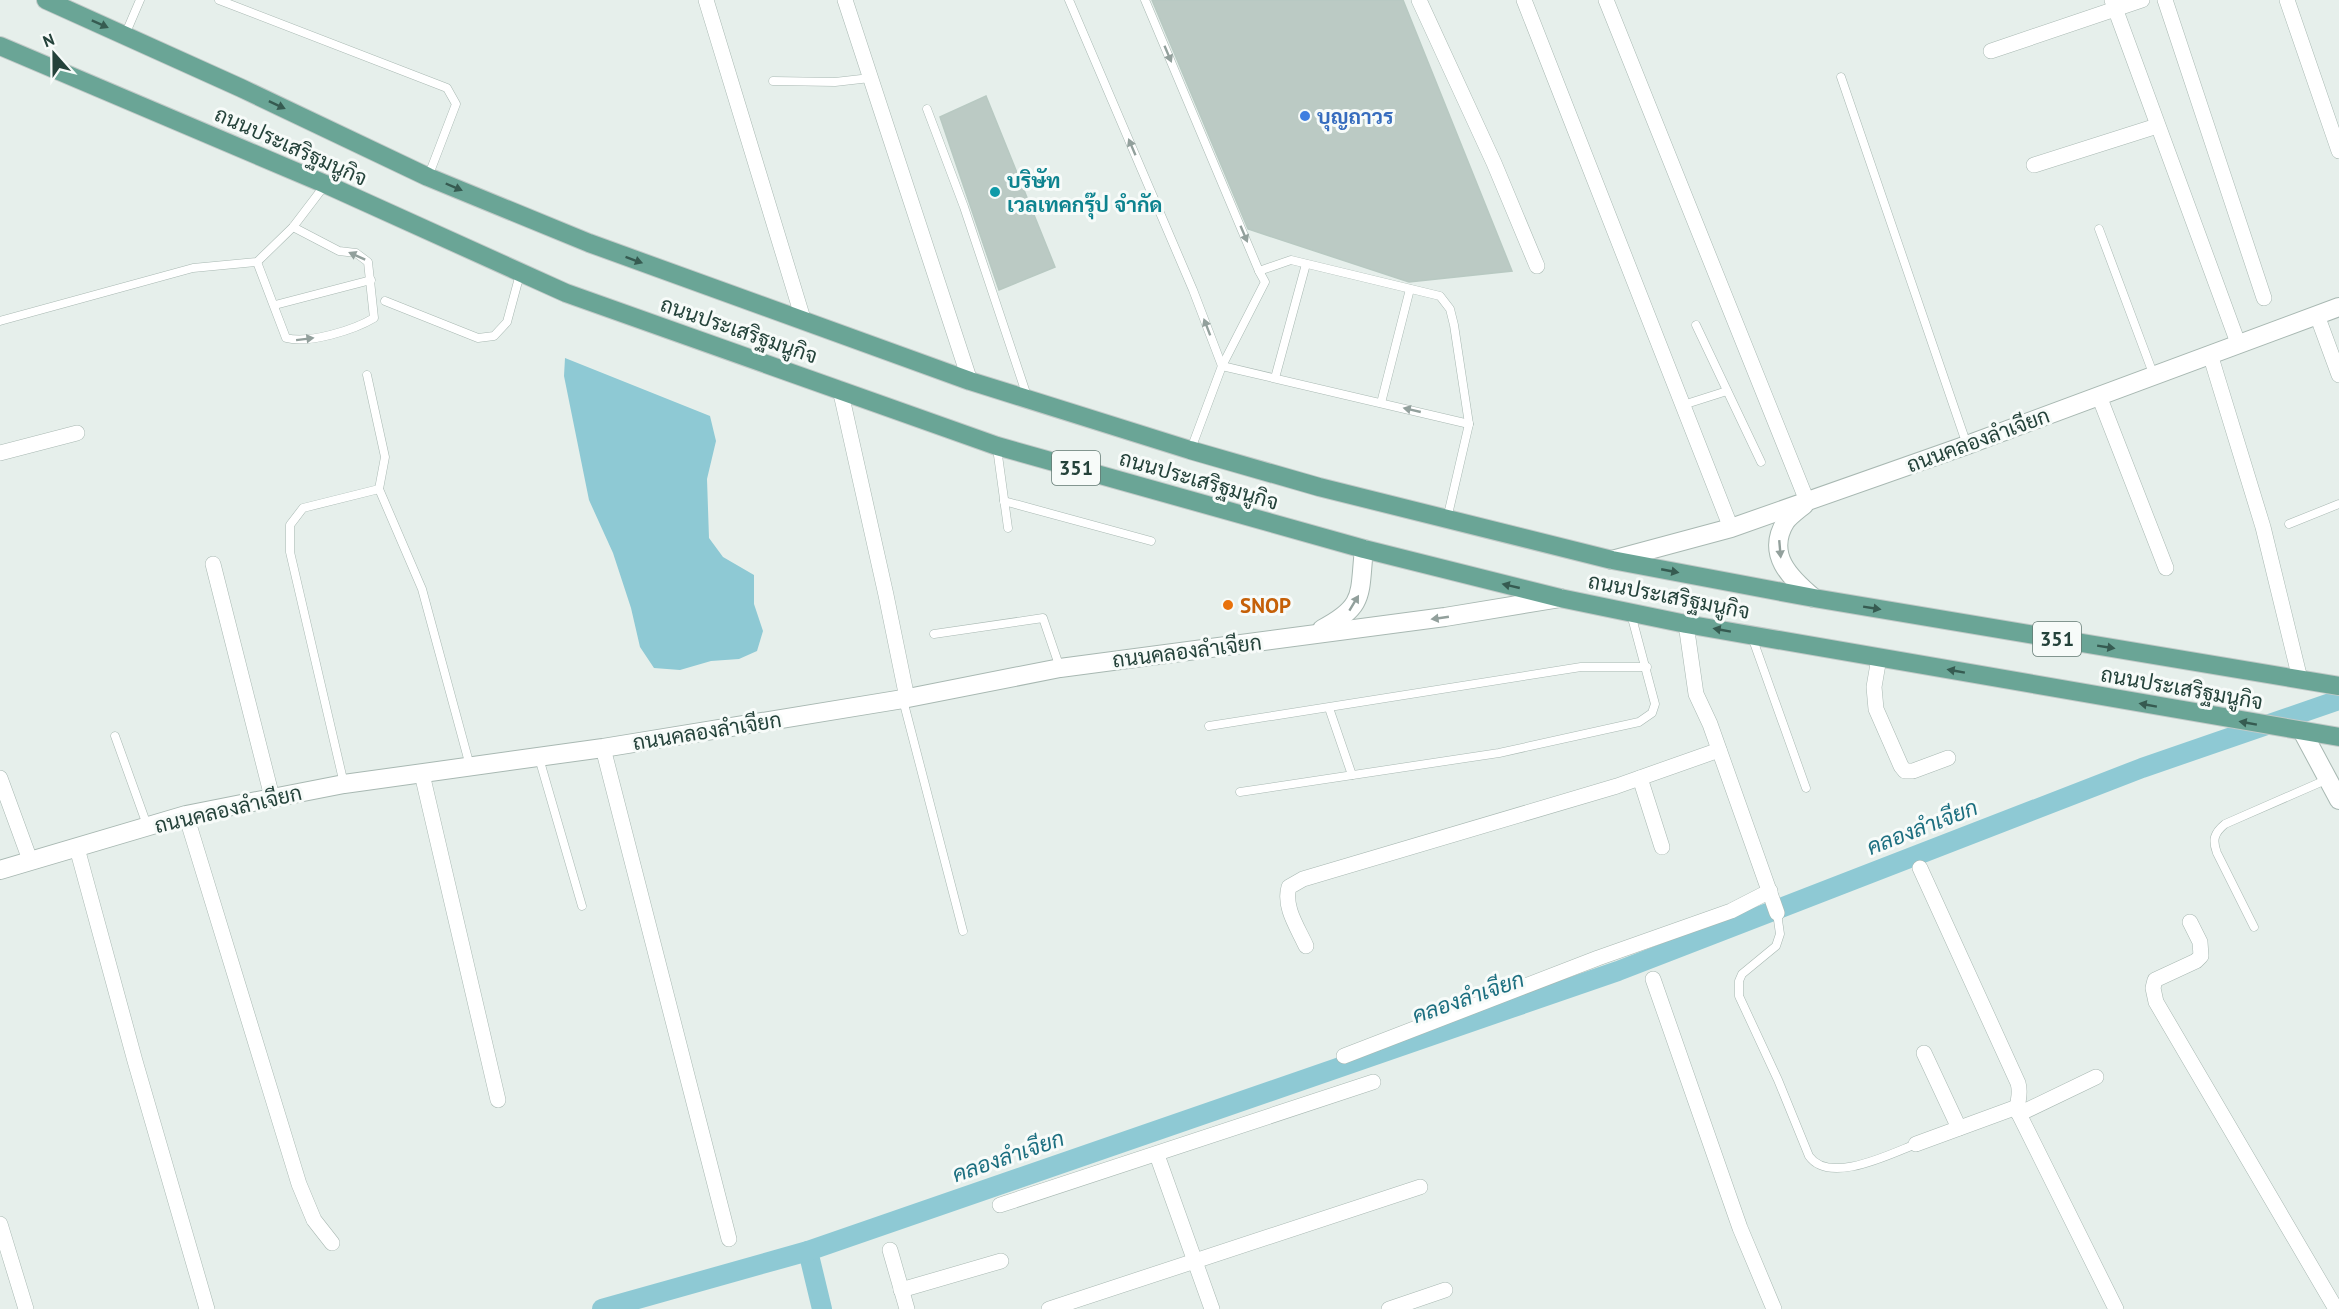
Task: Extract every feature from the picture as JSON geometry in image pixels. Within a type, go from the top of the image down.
[{"type":"main road","name":"ถนนประเสริฐมนูกิจ","points":[[46,0],[428,177],[589,243],[970,381],[1190,450],[1319,487],[1612,560],[1814,598],[2339,686]]},
{"type":"main road","name":"ถนนประเสริฐมนูกิจ","points":[[0,46],[325,184],[566,293],[997,446],[1364,549],[1560,598],[1686,624],[2339,737]]},
{"type":"street","points":[[706,0],[804,322]]},
{"type":"street","points":[[845,0],[970,381]]},
{"type":"street","points":[[1419,0],[1494,164],[1537,266]]},
{"type":"street","points":[[1524,0],[1731,528]]},
{"type":"street","points":[[1606,0],[1807,501],[1787,521],[1779,540],[1778,550],[1792,579],[1814,598]]},
{"type":"street","points":[[1991,51],[2114,5],[2142,0]]},
{"type":"street","points":[[2164,0],[2264,298]]},
{"type":"street","points":[[2287,0],[2339,151]]},
{"type":"street","points":[[2114,5],[2238,344]]},
{"type":"street","points":[[2034,165],[2157,126]]},
{"type":"street","name":"ถนนคลองลำเจียก","points":[[1612,560],[1731,528],[1967,445],[2339,307]]},
{"type":"street","points":[[2317,315],[2339,375]]},
{"type":"street","points":[[2210,354],[2263,527],[2300,680]]},
{"type":"street","points":[[840,389],[886,595],[905,699]]},
{"type":"street","points":[[2099,396],[2166,568]]},
{"type":"street","points":[[0,453],[77,432]]},
{"type":"street","name":"ถนนคลองลำเจียก","points":[[0,870],[186,815],[344,784],[603,748],[905,699],[1060,668],[1310,635],[1344,617],[1358,600],[1364,549]]},
{"type":"street","points":[[213,564],[272,797]]},
{"type":"street","points":[[1310,635],[1445,617],[1560,598]]},
{"type":"street","points":[[1686,624],[1696,694],[1719,750],[1778,913]]},
{"type":"street","points":[[1879,658],[1874,687],[1876,709],[1900,766],[1905,771],[1913,771],[1948,758]]},
{"type":"street","points":[[2297,731],[2339,800]]},
{"type":"street","points":[[603,748],[729,1239]]},
{"type":"street","points":[[1306,946],[1289,908],[1287,895],[1289,887],[1303,879],[1640,778],[1719,750]]},
{"type":"street","points":[[422,774],[498,1100]]},
{"type":"street","points":[[0,778],[30,860]]},
{"type":"street","points":[[1640,778],[1662,847]]},
{"type":"street","points":[[186,815],[299,1184],[314,1220],[332,1243]]},
{"type":"street","points":[[77,848],[135,1061],[207,1309]]},
{"type":"street","points":[[1920,868],[2018,1083],[2021,1092],[2018,1110],[2116,1309]]},
{"type":"street","points":[[1344,1056],[1771,894]]},
{"type":"street","points":[[2190,922],[2200,942],[2201,956],[2196,961],[2155,980],[2153,988],[2156,1002],[2336,1309]]},
{"type":"street","points":[[1653,979],[1740,1228],[1774,1309]]},
{"type":"street","points":[[1924,1053],[1959,1128]]},
{"type":"street","points":[[1916,1144],[2018,1110],[2096,1077]]},
{"type":"street","points":[[1000,1205],[1373,1082]]},
{"type":"street","points":[[1157,1155],[1212,1309]]},
{"type":"street","points":[[1049,1309],[1420,1187]]},
{"type":"street","points":[[0,1224],[26,1309]]},
{"type":"street","points":[[890,1250],[907,1309]]},
{"type":"street","points":[[902,1290],[1001,1261]]},
{"type":"street","points":[[1389,1309],[1445,1290]]},
{"type":"lane","points":[[125,35],[140,0]]},
{"type":"lane","points":[[219,0],[447,88],[456,104],[428,177]]},
{"type":"lane","points":[[1069,0],[1194,290],[1222,366]]},
{"type":"lane","points":[[1145,0],[1265,282],[1222,366],[1190,450]]},
{"type":"lane","points":[[1841,77],[1967,445]]},
{"type":"lane","points":[[773,81],[835,82],[870,78]]},
{"type":"lane","points":[[927,109],[964,207],[1028,400]]},
{"type":"lane","points":[[0,321],[193,268],[257,262],[293,227],[325,184]]},
{"type":"lane","points":[[257,262],[286,338],[297,341],[326,335],[366,324],[374,318],[368,262],[356,253],[339,251],[293,227]]},
{"type":"lane","points":[[2099,229],[2154,376]]},
{"type":"lane","points":[[1259,271],[1291,261],[1440,297],[1450,309],[1469,424],[1446,520]]},
{"type":"lane","points":[[1275,378],[1306,264]]},
{"type":"lane","points":[[385,302],[478,338],[494,336],[507,322],[520,272]]},
{"type":"lane","points":[[275,305],[371,280]]},
{"type":"lane","points":[[1382,403],[1410,289]]},
{"type":"lane","points":[[1696,325],[1761,462]]},
{"type":"lane","points":[[1222,366],[1469,424]]},
{"type":"lane","points":[[367,375],[385,457],[379,489],[422,589],[471,767]]},
{"type":"lane","points":[[1683,405],[1728,391]]},
{"type":"lane","points":[[997,446],[1008,528]]},
{"type":"lane","points":[[344,784],[290,552],[290,525],[303,508],[379,489]]},
{"type":"lane","points":[[1004,501],[1151,541]]},
{"type":"lane","points":[[2289,524],[2339,504]]},
{"type":"lane","points":[[1240,792],[1499,753],[1639,722],[1652,713],[1655,704],[1647,667],[1630,613]]},
{"type":"lane","points":[[934,634],[1043,618],[1060,668]]},
{"type":"lane","points":[[1751,635],[1806,788]]},
{"type":"lane","points":[[1209,726],[1581,667],[1647,667]]},
{"type":"lane","points":[[905,699],[963,931]]},
{"type":"lane","points":[[1329,708],[1352,775]]},
{"type":"lane","points":[[116,736],[147,827]]},
{"type":"lane","points":[[539,757],[582,906]]},
{"type":"lane","points":[[2254,927],[2217,853],[2213,843],[2214,835],[2225,824],[2328,779]]},
{"type":"lane","points":[[1778,913],[1780,933],[1776,946],[1742,975],[1739,981],[1739,996],[1778,1080],[1809,1156],[1822,1167],[1836,1169],[1850,1167],[1916,1144]]},
{"type":"water","points":[[565,358],[710,416],[716,441],[707,479],[709,538],[723,557],[754,575],[754,604],[763,631],[757,651],[739,659],[711,661],[680,670],[654,668],[640,647],[631,608],[613,553],[589,500],[564,376]]},
{"type":"building","points":[[1152,0],[1403,0],[1512,271],[1409,282],[1248,229]]},
{"type":"building","name":"บริษัท เวลเทคกรุ๊ป จำกัด","points":[[986,96],[1055,267],[999,290],[940,117]]},
{"type":"waterway","name":"คลองลำเจียก","points":[[602,1309],[808,1251],[1618,971],[2142,768],[2339,700]]},
{"type":"waterway","points":[[808,1251],[822,1309]]},
{"type":"place","name":"บุญถาวร","points":[[1305,116]]},
{"type":"place","name":"บริษัท เวลเทคกรุ๊ป จำกัด","points":[[995,192]]},
{"type":"place","name":"SNOP","points":[[1228,605]]}]
